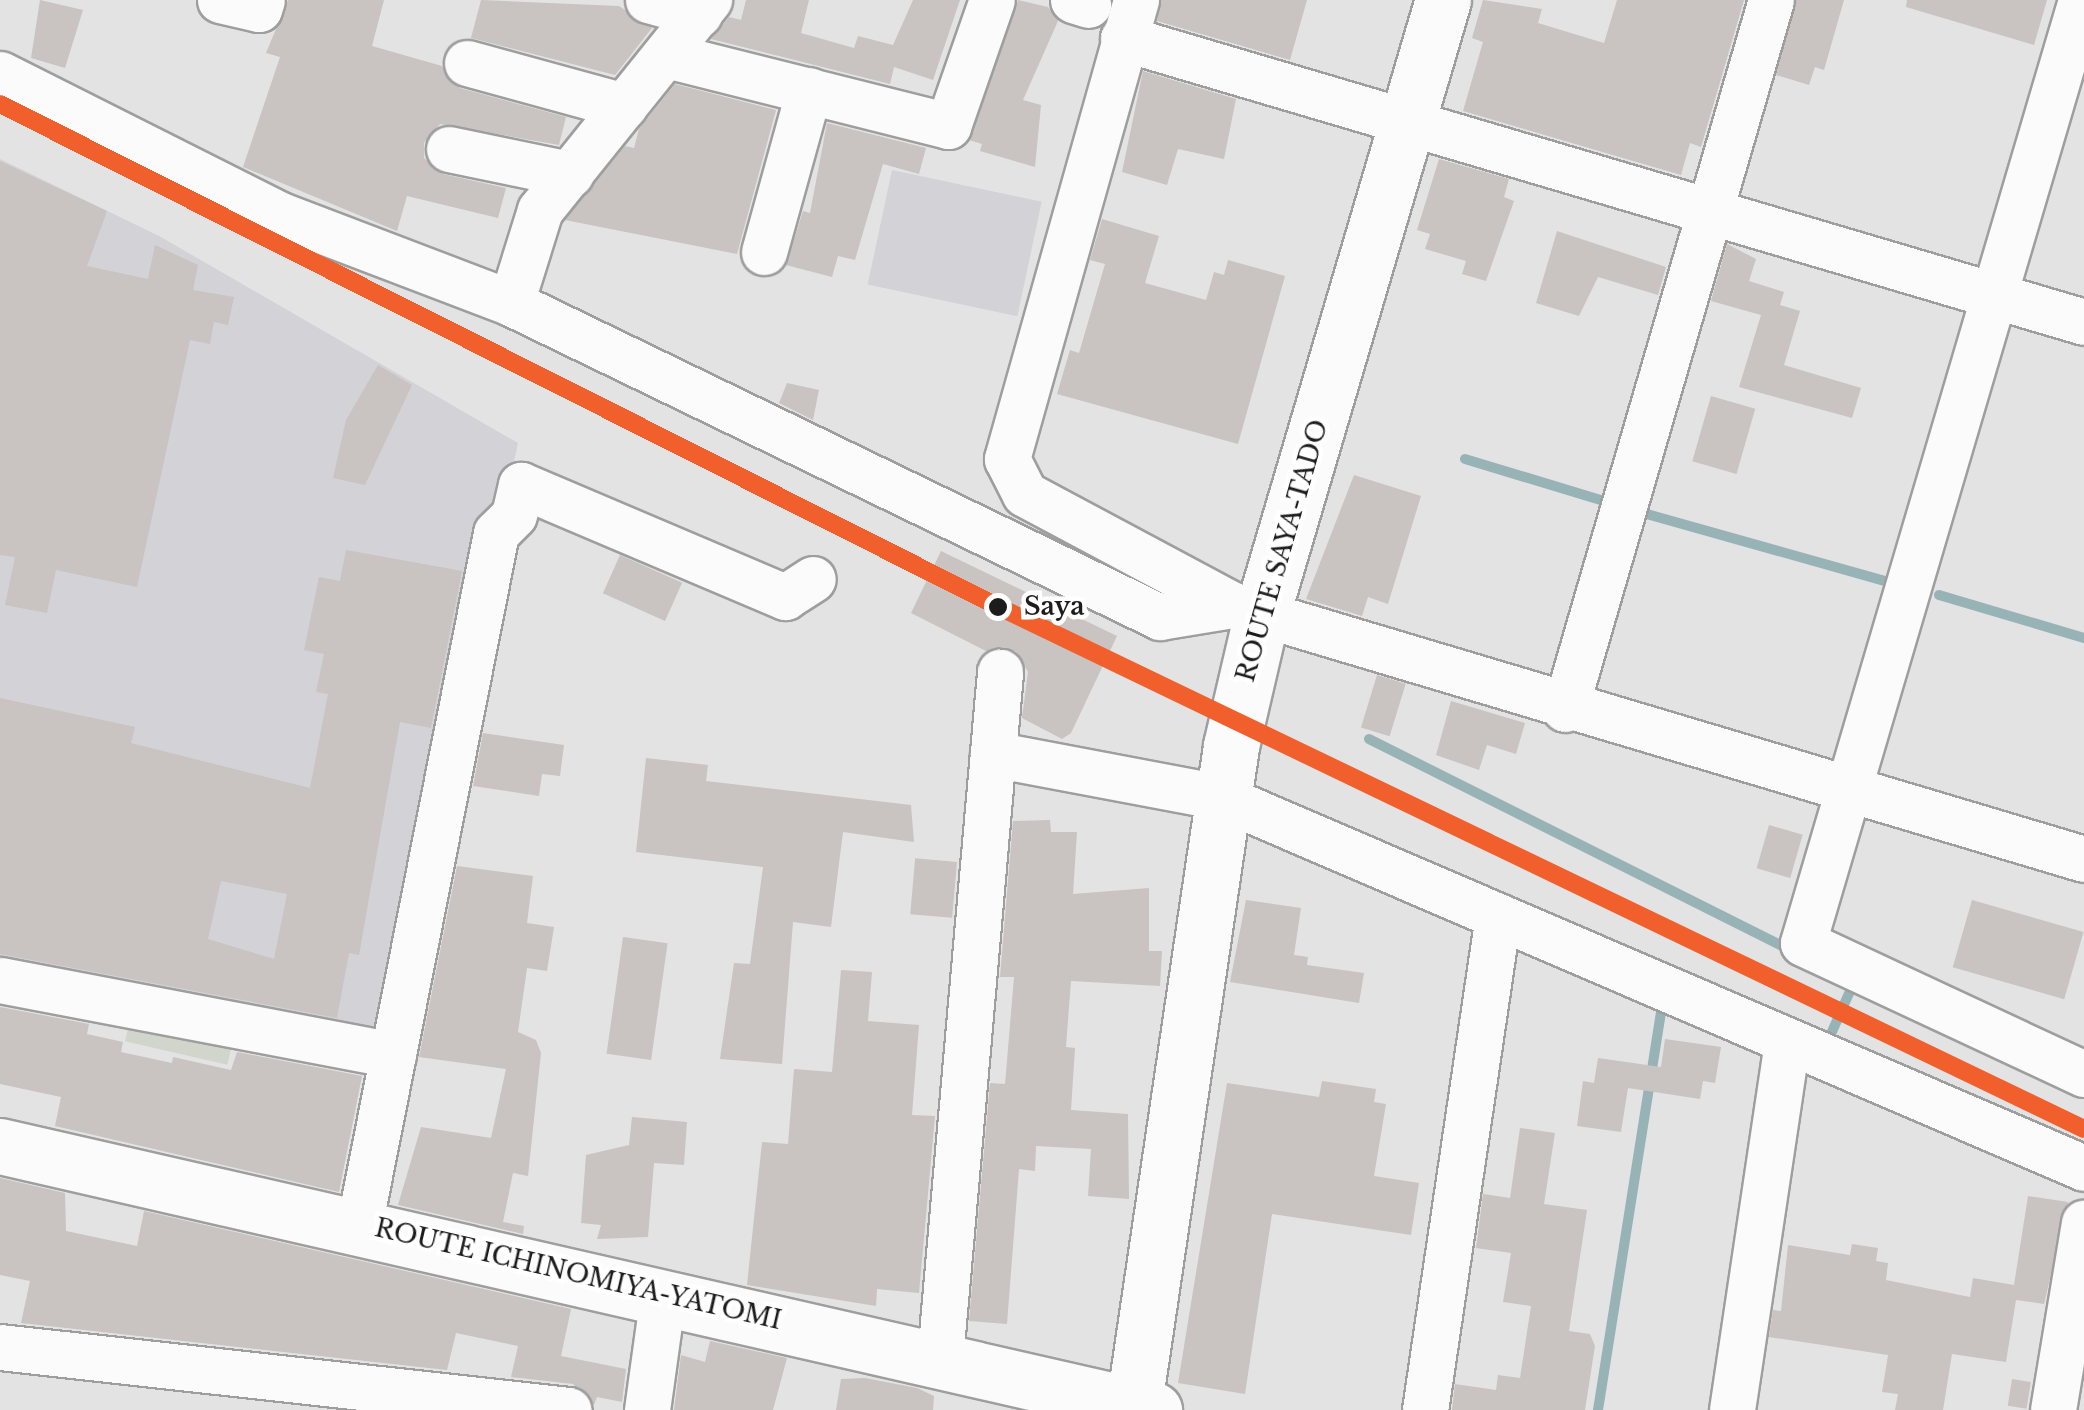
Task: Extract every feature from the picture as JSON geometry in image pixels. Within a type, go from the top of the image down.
[{"type":"main road","name":"ROUTE SAYA-TADO","points":[[1140,1408],[1247,611],[1410,122],[1443,0]]},
{"type":"main road","name":"ROUTE ICHINOMIYA-YATOMI","points":[[0,1146],[940,1357],[1140,1408]]},
{"type":"street","points":[[220,0],[259,9],[262,0]]},
{"type":"street","points":[[510,303],[540,210],[670,56],[704,7],[648,0]]},
{"type":"street","points":[[670,56],[948,126],[992,0]]},
{"type":"street","points":[[1566,709],[1770,0]]},
{"type":"street","points":[[2082,0],[1804,943],[2084,1074]]},
{"type":"street","points":[[2084,322],[1709,214],[1410,122],[1130,19],[1007,459],[1025,494],[1247,611],[1848,793],[2084,858]]},
{"type":"street","points":[[467,63],[624,106]]},
{"type":"street","points":[[0,74],[278,214],[510,303],[1160,617],[1247,611]]},
{"type":"street","points":[[764,252],[808,90]]},
{"type":"street","points":[[449,149],[570,174]]},
{"type":"street","points":[[358,1226],[496,533],[514,515],[521,484],[785,598],[813,580]]},
{"type":"street","points":[[940,1357],[1000,672]]},
{"type":"street","points":[[993,754],[1220,797],[2084,1168]]},
{"type":"street","points":[[1425,1410],[1498,916]]},
{"type":"street","points":[[0,980],[393,1056]]},
{"type":"street","points":[[1732,1410],[1788,1042]]},
{"type":"street","points":[[2053,1410],[2084,1223]]},
{"type":"street","points":[[647,1410],[663,1295]]},
{"type":"street","points":[[0,1347],[570,1410]]},
{"type":"shaded area","points":[[0,159],[159,236],[518,443],[504,508],[483,514],[382,1040],[0,969]]},
{"type":"shaded area","points":[[892,170],[1042,202],[1017,316],[868,284]]},
{"type":"shaded area","points":[[132,1011],[234,1035],[227,1065],[125,1041]]},
{"type":"building","points":[[40,0],[83,10],[65,68],[31,58]]},
{"type":"building","points":[[288,0],[384,0],[372,46],[442,66],[460,88],[566,117],[559,145],[440,124],[424,143],[424,158],[443,174],[506,188],[498,218],[407,196],[397,231],[243,167],[280,57],[266,53]]},
{"type":"building","points":[[481,0],[619,6],[652,28],[615,75],[471,38]]},
{"type":"building","points":[[746,0],[809,0],[801,33],[854,48],[858,36],[893,45],[913,0],[960,0],[933,80],[894,67],[890,84],[711,39],[729,17],[741,20]]},
{"type":"building","points":[[1018,0],[1048,7],[1058,21],[1023,100],[1041,105],[1035,167],[980,151],[982,144],[969,140]]},
{"type":"building","points":[[1161,0],[1307,0],[1290,60],[1157,21]]},
{"type":"building","points":[[1483,0],[1542,9],[1538,23],[1604,43],[1617,0],[1744,0],[1701,147],[1690,143],[1681,175],[1463,111],[1483,42],[1472,38]]},
{"type":"building","points":[[1796,0],[1844,0],[1824,70],[1815,67],[1809,85],[1776,75]]},
{"type":"building","points":[[1907,0],[2047,0],[2034,45],[1906,7]]},
{"type":"building","points":[[1143,71],[1236,99],[1224,159],[1178,149],[1167,185],[1122,172]]},
{"type":"building","points":[[675,84],[776,110],[737,254],[565,220],[625,146],[634,148],[639,129]]},
{"type":"building","points":[[827,123],[926,148],[919,174],[883,164],[855,260],[838,256],[832,277],[786,265],[803,211],[810,213]]},
{"type":"building","points":[[1439,159],[1509,179],[1504,197],[1514,201],[1486,281],[1462,274],[1466,261],[1425,249],[1430,234],[1417,230]]},
{"type":"building","points":[[0,161],[107,211],[87,266],[148,279],[155,245],[198,265],[193,290],[234,297],[228,325],[214,322],[210,344],[190,340],[137,587],[56,570],[47,613],[5,605],[15,557],[0,555]]},
{"type":"building","points":[[1102,219],[1159,236],[1145,283],[1206,300],[1214,272],[1224,275],[1228,260],[1285,276],[1238,444],[1057,394],[1070,350],[1079,353],[1105,264],[1090,260]]},
{"type":"building","points":[[1557,231],[1666,267],[1658,295],[1598,277],[1579,316],[1536,303]]},
{"type":"building","points":[[1727,244],[1756,259],[1749,281],[1784,292],[1780,305],[1800,311],[1784,365],[1861,388],[1852,418],[1739,387],[1761,315],[1711,301]]},
{"type":"building","points":[[378,365],[412,385],[365,485],[333,478],[346,420]]},
{"type":"building","points":[[787,383],[819,390],[813,420],[779,403]]},
{"type":"building","points":[[1711,396],[1755,409],[1736,474],[1692,461]]},
{"type":"building","points":[[1354,475],[1421,496],[1388,604],[1368,597],[1362,616],[1306,599]]},
{"type":"building","points":[[346,550],[462,571],[431,728],[400,722],[359,955],[349,953],[337,1018],[0,954],[0,698],[135,727],[131,743],[310,788],[328,694],[316,692],[324,654],[304,650],[319,577],[340,581]],"holes":[[[221,881],[287,894],[274,959],[208,939]]]},
{"type":"building","points":[[941,551],[1117,636],[1071,733],[1062,739],[1022,718],[1028,672],[1016,651],[986,651],[911,613]]},
{"type":"building","points":[[620,555],[682,583],[665,621],[603,593]]},
{"type":"building","points":[[1377,675],[1406,684],[1390,736],[1361,728]]},
{"type":"building","points":[[1451,701],[1525,723],[1516,754],[1487,745],[1479,770],[1436,755]]},
{"type":"building","points":[[483,733],[564,745],[560,776],[542,774],[539,796],[473,786]]},
{"type":"building","points":[[646,758],[708,765],[706,781],[911,805],[914,842],[843,832],[831,927],[793,922],[782,1064],[720,1059],[734,963],[750,964],[763,867],[636,852]]},
{"type":"building","points":[[1050,820],[1051,832],[1077,832],[1073,894],[1149,888],[1149,951],[1162,951],[1160,986],[1071,981],[1066,1047],[1075,1048],[1071,1110],[1128,1114],[1129,1199],[1088,1196],[1091,1149],[1036,1146],[1035,1171],[1019,1169],[1007,1324],[969,1321],[990,1083],[1005,1084],[1014,977],[1000,977],[1013,821]]},
{"type":"building","points":[[1769,825],[1803,835],[1790,878],[1757,868]]},
{"type":"building","points":[[915,858],[957,862],[952,918],[910,914]]},
{"type":"building","points":[[457,866],[533,876],[527,923],[554,927],[547,971],[527,968],[518,1032],[536,1040],[541,1053],[528,1176],[513,1173],[503,1222],[524,1226],[523,1234],[398,1205],[421,1127],[491,1138],[506,1069],[419,1057]]},
{"type":"building","points":[[1246,900],[1301,908],[1294,955],[1308,957],[1307,965],[1364,973],[1359,1003],[1230,982]]},
{"type":"building","points":[[1972,900],[2084,932],[2064,999],[1953,967]]},
{"type":"building","points":[[623,937],[668,943],[651,1060],[607,1054]]},
{"type":"building","points":[[841,970],[872,972],[868,1021],[919,1025],[912,1115],[935,1116],[919,1293],[877,1289],[876,1306],[747,1285],[762,1142],[788,1144],[794,1069],[832,1072]]},
{"type":"building","points":[[0,1007],[89,1024],[87,1034],[123,1042],[121,1052],[172,1063],[173,1057],[231,1070],[237,1052],[362,1076],[339,1192],[55,1126],[61,1097],[0,1084]]},
{"type":"building","points":[[1665,1039],[1721,1047],[1715,1083],[1703,1081],[1700,1099],[1628,1088],[1621,1132],[1577,1126],[1583,1081],[1594,1083],[1598,1058],[1661,1067]]},
{"type":"building","points":[[1322,1081],[1376,1089],[1374,1102],[1386,1104],[1374,1176],[1419,1183],[1411,1235],[1272,1214],[1245,1394],[1178,1383],[1227,1083],[1319,1097]]},
{"type":"building","points":[[632,1117],[687,1122],[684,1165],[654,1163],[648,1237],[597,1239],[601,1225],[581,1223],[586,1155],[629,1145]]},
{"type":"building","points":[[1520,1128],[1555,1133],[1544,1204],[1587,1210],[1569,1331],[1590,1334],[1595,1346],[1585,1410],[1452,1410],[1455,1384],[1496,1390],[1498,1375],[1520,1378],[1531,1306],[1503,1302],[1511,1253],[1476,1248],[1483,1194],[1510,1198]]},
{"type":"building","points":[[0,1178],[65,1193],[66,1231],[137,1246],[144,1211],[571,1309],[561,1356],[626,1369],[622,1402],[597,1397],[594,1405],[573,1384],[511,1377],[518,1346],[456,1333],[447,1370],[21,1323],[30,1281],[0,1275]]},
{"type":"building","points":[[2028,1196],[2068,1202],[2044,1304],[2016,1300],[2006,1362],[1952,1354],[1943,1410],[1895,1410],[1898,1394],[1882,1392],[1888,1355],[1769,1337],[1773,1310],[1781,1311],[1788,1245],[1850,1255],[1852,1244],[1878,1248],[1876,1261],[1888,1263],[1886,1280],[1970,1297],[1973,1278],[2014,1285]]},
{"type":"building","points":[[710,1341],[787,1358],[773,1410],[674,1410],[681,1355],[705,1362]]},
{"type":"building","points":[[865,1378],[917,1388],[934,1396],[933,1410],[836,1410],[841,1379]]},
{"type":"building","points":[[2012,1379],[2031,1382],[2027,1409],[2008,1406]]},
{"type":"waterway","points":[[1465,459],[1611,503]]},
{"type":"waterway","points":[[1636,511],[1896,584]]},
{"type":"waterway","points":[[1939,595],[2084,638]]},
{"type":"waterway","points":[[1369,739],[1793,951]]},
{"type":"waterway","points":[[1827,1043],[1854,982]]},
{"type":"waterway","points":[[1598,1410],[1663,1001]]},
{"type":"transit line","points":[[0,104],[997,606],[2084,1129]]},
{"type":"place","name":"Saya","points":[[998,607]]}]
